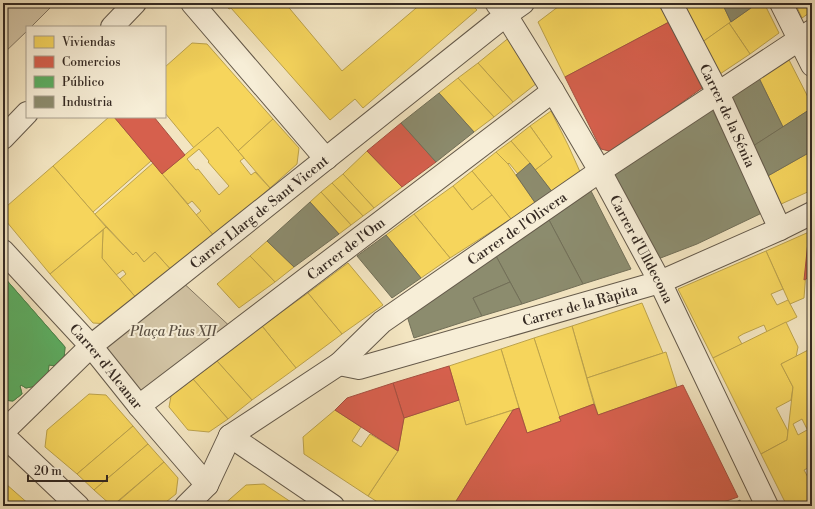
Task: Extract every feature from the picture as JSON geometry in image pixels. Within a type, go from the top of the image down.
[{"type":"street","points":[[113,26],[136,3]]},
{"type":"street","points":[[192,3],[326,159]]},
{"type":"street","name":"Carrer de la Sénia","points":[[670,3],[718,93],[780,229]]},
{"type":"street","points":[[781,3],[805,36],[812,65]]},
{"type":"street","name":"Carrer Llarg de Sant Vicent","points":[[3,432],[91,346],[326,159],[509,7]]},
{"type":"street","name":"Carrer d'Ulldecona","points":[[509,7],[553,91],[600,171],[660,282],[767,506]]},
{"type":"street","name":"Carrer de l'Olivera","points":[[230,436],[338,364],[382,322],[600,171],[805,36]]},
{"type":"street","name":"Carrer de l'Om","points":[[139,406],[553,91]]},
{"type":"street","points":[[3,138],[26,114]]},
{"type":"street","name":"Carrer de la Ràpita","points":[[338,364],[359,368],[660,282],[780,229],[812,213]]},
{"type":"street","name":"Carrer d'Alcanar","points":[[3,251],[91,346],[139,406],[207,485]]},
{"type":"street","points":[[3,435],[78,506]]},
{"type":"street","points":[[186,506],[207,485],[230,436],[333,506]]},
{"type":"green space","points":[[3,3],[55,3],[32,26],[26,26],[26,32],[3,54]]},
{"type":"green space","name":"Plaça Pius XII","points":[[178,278],[236,332],[139,406],[91,346]]},
{"type":"building: Viviendas","points":[[224,3],[285,3],[342,71],[422,3],[470,3],[477,10],[363,108],[355,99],[330,120],[231,8],[229,9]]},
{"type":"building: Viviendas","points":[[563,3],[660,3],[669,22],[565,77],[538,22]]},
{"type":"building: Viviendas","points":[[691,3],[722,3],[731,22],[701,43],[683,8]]},
{"type":"building: Viviendas","points":[[758,3],[764,3],[779,33],[750,54],[729,23]]},
{"type":"building: Viviendas","points":[[795,3],[812,3],[812,11],[802,18]]},
{"type":"building: Viviendas","points":[[729,23],[750,54],[717,76],[701,43]]},
{"type":"building: Viviendas","points":[[511,36],[537,83],[513,102],[478,63]]},
{"type":"building: Viviendas","points":[[192,43],[207,44],[273,119],[238,151],[218,127],[194,148],[166,114],[166,66]]},
{"type":"building: Viviendas","points":[[787,56],[812,105],[812,108],[783,127],[758,76]]},
{"type":"building: Viviendas","points":[[478,63],[513,102],[494,117],[458,78]]},
{"type":"building: Viviendas","points":[[458,78],[494,117],[474,132],[439,93]]},
{"type":"building: Viviendas","points":[[551,111],[581,174],[553,193],[535,170],[552,157],[530,126]]},
{"type":"building: Viviendas","points":[[108,118],[115,118],[151,161],[93,212],[53,166]]},
{"type":"building: Viviendas","points":[[273,119],[299,148],[297,164],[270,188],[238,151]]},
{"type":"building: Viviendas","points":[[530,126],[552,157],[535,170],[511,141]]},
{"type":"building: Viviendas","points":[[218,127],[244,158],[240,161],[251,175],[255,172],[270,188],[214,236],[196,215],[201,211],[192,201],[188,204],[162,174]],"holes":[[[199,149],[209,161],[208,162],[229,186],[219,195],[198,169],[196,170],[187,159]]]},
{"type":"building: Viviendas","points":[[511,141],[530,163],[518,174],[509,163],[508,164],[496,152]]},
{"type":"building: Viviendas","points":[[367,151],[402,187],[374,208],[343,174]]},
{"type":"building: Viviendas","points":[[812,151],[812,190],[779,205],[766,177]]},
{"type":"building: Viviendas","points":[[496,152],[508,164],[536,204],[511,219],[472,171]]},
{"type":"building: Viviendas","points":[[153,163],[214,236],[172,271],[155,252],[144,262],[136,252],[133,255],[95,214]]},
{"type":"building: Viviendas","points":[[53,166],[106,227],[50,274],[6,221],[7,206]]},
{"type":"building: Viviendas","points":[[472,171],[492,195],[472,210],[453,186]]},
{"type":"building: Viviendas","points":[[343,174],[374,208],[363,216],[332,183]]},
{"type":"building: Viviendas","points":[[332,183],[363,216],[351,225],[321,192]]},
{"type":"building: Viviendas","points":[[453,186],[472,210],[492,195],[511,219],[450,258],[414,214]]},
{"type":"building: Viviendas","points":[[321,192],[351,225],[339,234],[310,202]]},
{"type":"building: Viviendas","points":[[414,214],[450,258],[421,278],[386,235]]},
{"type":"building: Viviendas","points":[[106,227],[133,255],[136,252],[144,262],[155,252],[172,271],[138,300],[120,279],[126,274],[123,270],[116,275],[102,258],[103,230]]},
{"type":"building: Viviendas","points":[[103,230],[102,258],[138,300],[109,324],[93,323],[50,274]]},
{"type":"building: Viviendas","points":[[809,232],[804,298],[790,304],[766,251]]},
{"type":"building: Viviendas","points":[[267,241],[294,267],[275,282],[250,256]]},
{"type":"building: Viviendas","points":[[766,251],[783,289],[771,294],[777,305],[788,300],[797,317],[767,332],[764,325],[743,334],[738,337],[742,344],[713,358],[678,289]]},
{"type":"building: Viviendas","points":[[250,256],[275,282],[239,308],[217,284]]},
{"type":"building: Viviendas","points":[[348,263],[383,305],[342,334],[308,293]]},
{"type":"building: Viviendas","points":[[308,293],[342,334],[296,368],[262,326]]},
{"type":"building: Viviendas","points":[[642,303],[663,353],[587,378],[572,326]]},
{"type":"building: Viviendas","points":[[786,322],[798,347],[796,357],[781,364],[793,387],[791,400],[776,408],[788,431],[787,440],[761,454],[713,358]]},
{"type":"building: Viviendas","points":[[262,326],[296,368],[252,400],[217,361]]},
{"type":"building: Viviendas","points":[[572,326],[594,404],[559,417],[534,338]]},
{"type":"building: Viviendas","points":[[534,338],[561,421],[527,433],[501,349]]},
{"type":"building: Viviendas","points":[[812,348],[812,466],[804,470],[810,481],[812,479],[812,506],[787,506],[761,454],[787,440],[793,387],[781,364]],"holes":[[[802,419],[808,431],[807,430],[798,435],[793,424]]]},
{"type":"building: Viviendas","points":[[501,349],[519,408],[466,425],[449,366]]},
{"type":"building: Viviendas","points":[[666,352],[677,387],[598,415],[587,378]]},
{"type":"building: Viviendas","points":[[217,361],[252,400],[228,419],[193,379]]},
{"type":"building: Viviendas","points":[[193,379],[228,419],[209,432],[188,430],[169,407],[171,396]]},
{"type":"building: Viviendas","points":[[89,394],[106,395],[133,426],[77,474],[45,447],[47,430]]},
{"type":"building: Viviendas","points":[[459,400],[466,425],[513,410],[453,506],[384,506],[368,496],[398,451],[404,418]]},
{"type":"building: Viviendas","points":[[335,410],[361,427],[352,441],[361,447],[370,434],[398,451],[368,496],[304,454],[303,437]]},
{"type":"building: Viviendas","points":[[133,426],[148,444],[94,490],[77,474]]},
{"type":"building: Viviendas","points":[[148,444],[164,462],[112,506],[94,490]]},
{"type":"building: Viviendas","points":[[164,462],[178,478],[176,494],[161,506],[113,506]]},
{"type":"building: Viviendas","points":[[3,483],[6,484],[31,506],[3,506]]},
{"type":"building: Viviendas","points":[[264,484],[297,506],[222,506],[246,485]]},
{"type":"building: Comercios","points":[[669,22],[702,88],[613,152],[601,149],[565,77]]},
{"type":"building: Comercios","points":[[115,118],[155,118],[185,155],[162,174]]},
{"type":"building: Comercios","points":[[401,123],[436,162],[402,187],[367,151]]},
{"type":"building: Comercios","points":[[812,231],[812,276],[804,280],[809,232]]},
{"type":"building: Comercios","points":[[449,366],[459,400],[404,418],[393,383]]},
{"type":"building: Comercios","points":[[393,383],[404,418],[398,451],[335,410],[347,398]]},
{"type":"building: Comercios","points":[[683,385],[738,497],[712,506],[453,506],[513,410],[519,408],[527,433],[561,421],[559,417],[594,404],[598,415]]},
{"type":"building: Público","points":[[3,276],[65,347],[64,359],[56,366],[49,365],[48,373],[36,386],[26,388],[21,385],[22,394],[13,401],[3,400]]},
{"type":"building: Público","points":[[3,276],[65,347],[64,359],[56,366],[49,365],[48,373],[36,386],[26,388],[21,385],[22,394],[13,401],[3,400]]},
{"type":"building: Industria","points":[[722,3],[758,3],[731,22]]},
{"type":"building: Industria","points":[[758,76],[783,127],[750,148],[725,98]]},
{"type":"building: Industria","points":[[439,93],[474,132],[436,162],[401,123]]},
{"type":"building: Industria","points":[[711,107],[764,212],[697,244],[658,259],[615,174]]},
{"type":"building: Industria","points":[[812,108],[812,151],[766,177],[750,148]]},
{"type":"building: Industria","points":[[530,163],[553,193],[536,204],[516,175]]},
{"type":"building: Industria","points":[[591,191],[631,269],[583,284],[549,220]]},
{"type":"building: Industria","points":[[310,202],[339,234],[294,267],[267,241]]},
{"type":"building: Industria","points":[[549,220],[583,284],[522,304],[496,256]]},
{"type":"building: Industria","points":[[386,235],[421,278],[392,298],[357,256]]},
{"type":"building: Industria","points":[[496,256],[510,282],[473,298],[482,316],[414,338],[407,316]]},
{"type":"building: Industria","points":[[510,282],[522,304],[482,316],[473,298]]},
{"type":"building: Industria","points":[[740,500],[743,506],[729,506]]}]
